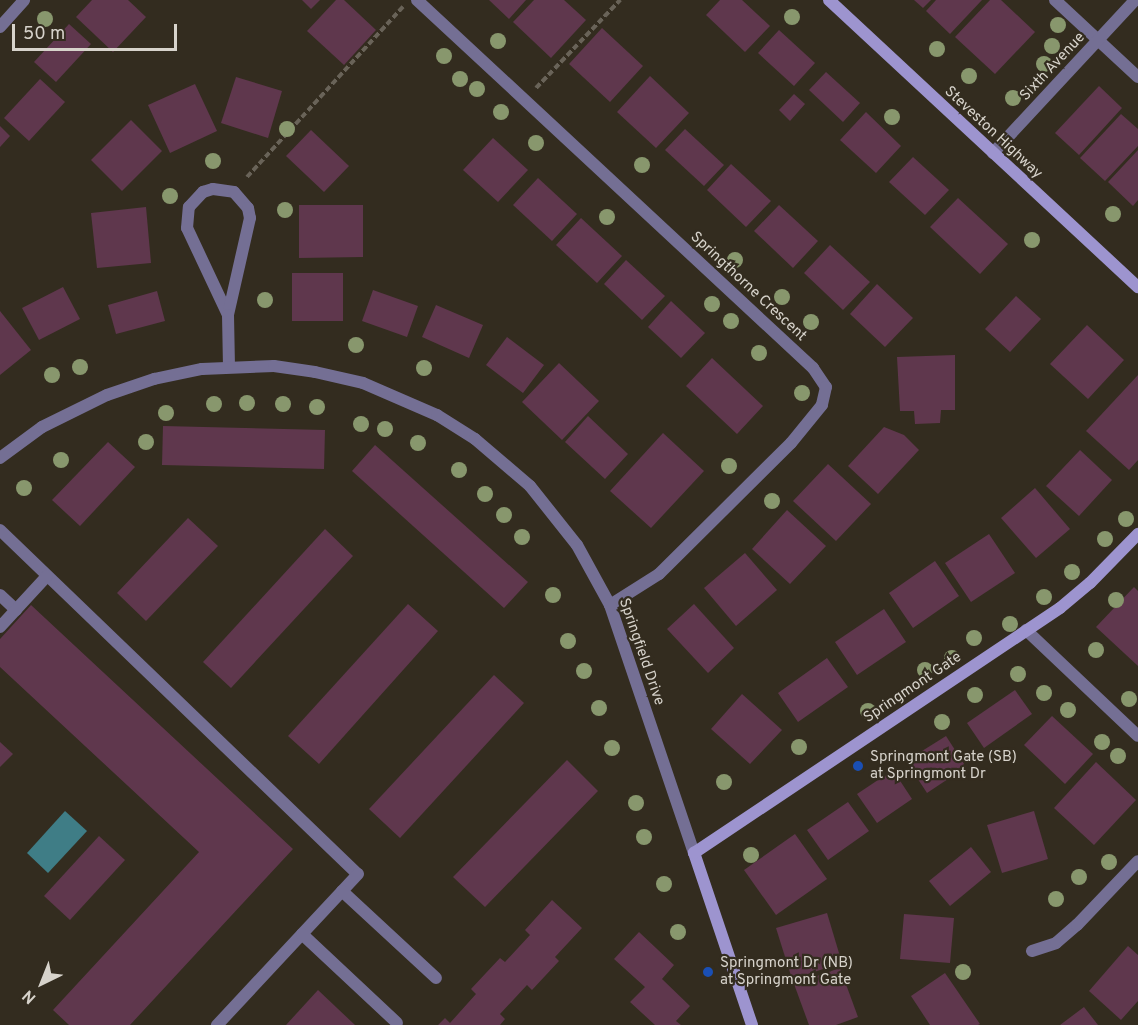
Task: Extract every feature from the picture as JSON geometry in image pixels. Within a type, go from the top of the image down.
[{"type":"street","points":[[0,27],[24,0]]},
{"type":"street","name":"Springthorne Crescent","points":[[417,0],[813,368],[826,387],[822,405],[791,443],[659,574],[610,605]]},
{"type":"street","name":"Steveston Highway","points":[[829,0],[1138,287]]},
{"type":"street","points":[[1055,0],[1138,77]]},
{"type":"street","name":"Sixth Avenue","points":[[993,153],[1135,0]]},
{"type":"street","points":[[228,315],[187,228],[187,217],[195,198],[213,189],[234,192],[248,207],[250,218],[228,315],[229,366]]},
{"type":"street","name":"Springfield Drive","points":[[0,458],[42,427],[107,395],[154,379],[229,366],[274,366],[363,383],[437,415],[475,439],[530,486],[577,545],[610,605],[694,853]]},
{"type":"street","points":[[0,530],[358,874],[217,1025]]},
{"type":"street","name":"Springmont Gate","points":[[694,853],[1060,608],[1090,583],[1138,534]]},
{"type":"street","points":[[0,627],[47,576]]},
{"type":"street","points":[[0,595],[16,610]]},
{"type":"street","points":[[1026,630],[1138,736]]},
{"type":"street","points":[[694,853],[752,1025]]},
{"type":"street","points":[[1032,951],[1056,943],[1077,925],[1138,861]]},
{"type":"street","points":[[342,891],[436,978]]},
{"type":"street","points":[[302,934],[397,1023]]},
{"type":"path","points":[[247,177],[409,0]]},
{"type":"path","points":[[535,89],[621,0]]},
{"type":"water","points":[[65,811],[87,831],[48,873],[27,853]]},
{"type":"building","points":[[92,0],[128,0],[146,17],[113,52],[76,17]]},
{"type":"building","points":[[302,0],[320,0],[311,9]]},
{"type":"building","points":[[336,0],[344,0],[376,30],[344,65],[307,31]]},
{"type":"building","points":[[489,0],[526,0],[509,19]]},
{"type":"building","points":[[534,0],[564,0],[586,20],[551,58],[513,22]]},
{"type":"building","points":[[720,0],[742,0],[770,26],[745,52],[706,15]]},
{"type":"building","points":[[914,0],[931,0],[923,8]]},
{"type":"building","points":[[936,0],[982,0],[950,34],[926,11]]},
{"type":"building","points":[[990,0],[1001,0],[1035,32],[995,74],[955,37]]},
{"type":"building","points":[[69,24],[91,44],[56,82],[34,62]]},
{"type":"building","points":[[602,28],[643,66],[610,102],[569,64]]},
{"type":"building","points":[[779,30],[815,63],[794,86],[758,53]]},
{"type":"building","points":[[826,72],[860,103],[843,122],[809,90]]},
{"type":"building","points":[[650,76],[689,113],[656,148],[617,112]]},
{"type":"building","points":[[236,77],[282,91],[268,138],[221,123]]},
{"type":"building","points":[[40,79],[65,102],[29,141],[4,118]]},
{"type":"building","points":[[195,84],[217,131],[170,153],[148,105]]},
{"type":"building","points":[[1099,86],[1122,108],[1079,155],[1055,133]]},
{"type":"building","points":[[794,94],[805,104],[790,121],[779,110]]},
{"type":"building","points":[[866,112],[901,146],[876,173],[840,140]]},
{"type":"building","points":[[1121,114],[1138,129],[1138,146],[1105,181],[1080,158]]},
{"type":"building","points":[[131,120],[162,151],[122,191],[91,160]]},
{"type":"building","points":[[0,126],[10,136],[0,147]]},
{"type":"building","points":[[685,129],[724,165],[704,186],[665,150]]},
{"type":"building","points":[[311,130],[349,166],[324,192],[286,156]]},
{"type":"building","points":[[493,138],[528,170],[498,202],[463,170]]},
{"type":"building","points":[[1138,150],[1138,200],[1133,206],[1108,182]]},
{"type":"building","points":[[913,157],[949,190],[925,215],[889,182]]},
{"type":"building","points":[[731,164],[771,201],[746,227],[707,190]]},
{"type":"building","points":[[538,178],[577,214],[552,241],[513,205]]},
{"type":"building","points":[[958,198],[1008,244],[980,274],[930,227]]},
{"type":"building","points":[[299,205],[363,205],[363,257],[299,258]]},
{"type":"building","points":[[779,205],[818,241],[793,268],[754,231]]},
{"type":"building","points":[[146,207],[151,263],[97,268],[91,213]]},
{"type":"building","points":[[581,218],[622,256],[597,283],[556,245]]},
{"type":"building","points":[[830,245],[870,282],[843,310],[804,273]]},
{"type":"building","points":[[626,260],[665,296],[642,320],[604,284]]},
{"type":"building","points":[[292,273],[343,273],[343,321],[292,321]]},
{"type":"building","points":[[877,284],[913,318],[885,347],[850,314]]},
{"type":"building","points":[[63,287],[80,319],[39,340],[22,308]]},
{"type":"building","points":[[373,290],[418,306],[407,337],[362,321]]},
{"type":"building","points":[[157,291],[165,321],[116,334],[108,305]]},
{"type":"building","points":[[1016,296],[1041,319],[1010,352],[985,329]]},
{"type":"building","points":[[671,301],[705,333],[681,358],[648,327]]},
{"type":"building","points":[[436,305],[483,325],[469,358],[422,337]]},
{"type":"building","points":[[0,311],[31,350],[0,375]]},
{"type":"building","points":[[1087,325],[1124,360],[1088,399],[1050,364]]},
{"type":"building","points":[[507,337],[544,365],[523,393],[486,365]]},
{"type":"building","points":[[955,355],[955,410],[941,410],[940,423],[915,424],[914,411],[900,411],[897,357]]},
{"type":"building","points":[[712,358],[763,406],[737,434],[686,386]]},
{"type":"building","points":[[559,363],[599,401],[562,440],[522,402]]},
{"type":"building","points":[[1138,375],[1138,460],[1129,470],[1086,431]]},
{"type":"building","points":[[588,416],[628,454],[605,479],[565,442]]},
{"type":"building","points":[[163,426],[325,430],[324,469],[162,465]]},
{"type":"building","points":[[884,427],[904,435],[919,450],[878,494],[848,466]]},
{"type":"building","points":[[663,433],[704,471],[651,528],[610,491]]},
{"type":"building","points":[[108,442],[135,467],[80,526],[52,500]]},
{"type":"building","points":[[375,445],[528,582],[504,608],[352,471]]},
{"type":"building","points":[[1080,450],[1112,480],[1079,516],[1046,486]]},
{"type":"building","points":[[828,464],[871,504],[836,541],[793,501]]},
{"type":"building","points":[[1035,488],[1070,529],[1036,558],[1001,518]]},
{"type":"building","points":[[787,510],[826,546],[790,584],[752,549]]},
{"type":"building","points":[[188,518],[218,546],[146,621],[117,593]]},
{"type":"building","points":[[325,529],[353,556],[231,688],[203,662]]},
{"type":"building","points":[[989,534],[1015,573],[971,602],[945,563]]},
{"type":"building","points":[[745,553],[777,590],[736,626],[704,588]]},
{"type":"building","points":[[935,561],[959,596],[913,628],[889,593]]},
{"type":"building","points":[[1134,587],[1138,591],[1138,666],[1096,627]]},
{"type":"building","points":[[408,604],[438,631],[319,764],[288,736]]},
{"type":"building","points":[[694,604],[734,648],[708,673],[667,629]]},
{"type":"building","points":[[31,605],[293,849],[130,1025],[69,1025],[53,1010],[199,852],[0,667],[0,639]]},
{"type":"building","points":[[884,609],[906,642],[857,675],[835,642]]},
{"type":"building","points":[[827,658],[848,687],[798,722],[778,693]]},
{"type":"building","points":[[494,675],[524,703],[400,838],[369,809]]},
{"type":"building","points":[[1015,690],[1032,714],[984,748],[967,723]]},
{"type":"building","points":[[742,694],[782,730],[750,764],[711,729]]},
{"type":"building","points":[[1052,716],[1093,754],[1065,784],[1024,745]]},
{"type":"building","points":[[946,736],[966,767],[927,793],[906,761]]},
{"type":"building","points":[[0,742],[13,754],[0,767]]},
{"type":"building","points":[[567,760],[598,791],[485,907],[453,877]]},
{"type":"building","points":[[1096,762],[1136,800],[1094,845],[1054,808]]},
{"type":"building","points":[[893,770],[912,799],[877,823],[857,794]]},
{"type":"building","points":[[848,802],[869,831],[828,860],[807,830]]},
{"type":"building","points":[[1034,811],[1048,859],[1002,873],[987,825]]},
{"type":"building","points":[[795,834],[827,879],[776,915],[744,870]]},
{"type":"building","points":[[99,836],[125,860],[70,920],[44,896]]},
{"type":"building","points":[[971,847],[991,872],[950,906],[929,881]]},
{"type":"building","points":[[552,900],[582,928],[555,957],[559,961],[532,990],[527,985],[500,1014],[505,1019],[500,1025],[438,1025],[445,1018],[450,1023],[476,994],[471,989],[500,958],[505,962],[530,935],[525,930]]},
{"type":"building","points":[[827,913],[842,963],[792,979],[776,928]]},
{"type":"building","points":[[904,914],[954,918],[950,963],[900,959]]},
{"type":"building","points":[[639,932],[674,965],[662,979],[690,1006],[676,1021],[681,1025],[655,1025],[630,1002],[645,987],[614,959]]},
{"type":"building","points":[[1128,946],[1138,955],[1138,1001],[1121,1020],[1089,991]]},
{"type":"building","points":[[840,968],[858,1017],[836,1025],[809,1025],[794,984]]},
{"type":"building","points":[[945,973],[980,1024],[930,1025],[911,996]]},
{"type":"building","points":[[318,990],[355,1025],[286,1025]]},
{"type":"building","points":[[1084,1007],[1098,1025],[1060,1025]]},
{"type":"place","name":"Springmont Gate (SB) at Springmont Dr","points":[[858,766]]},
{"type":"place","name":"Springmont Dr (NB) at Springmont Gate","points":[[708,972]]}]
